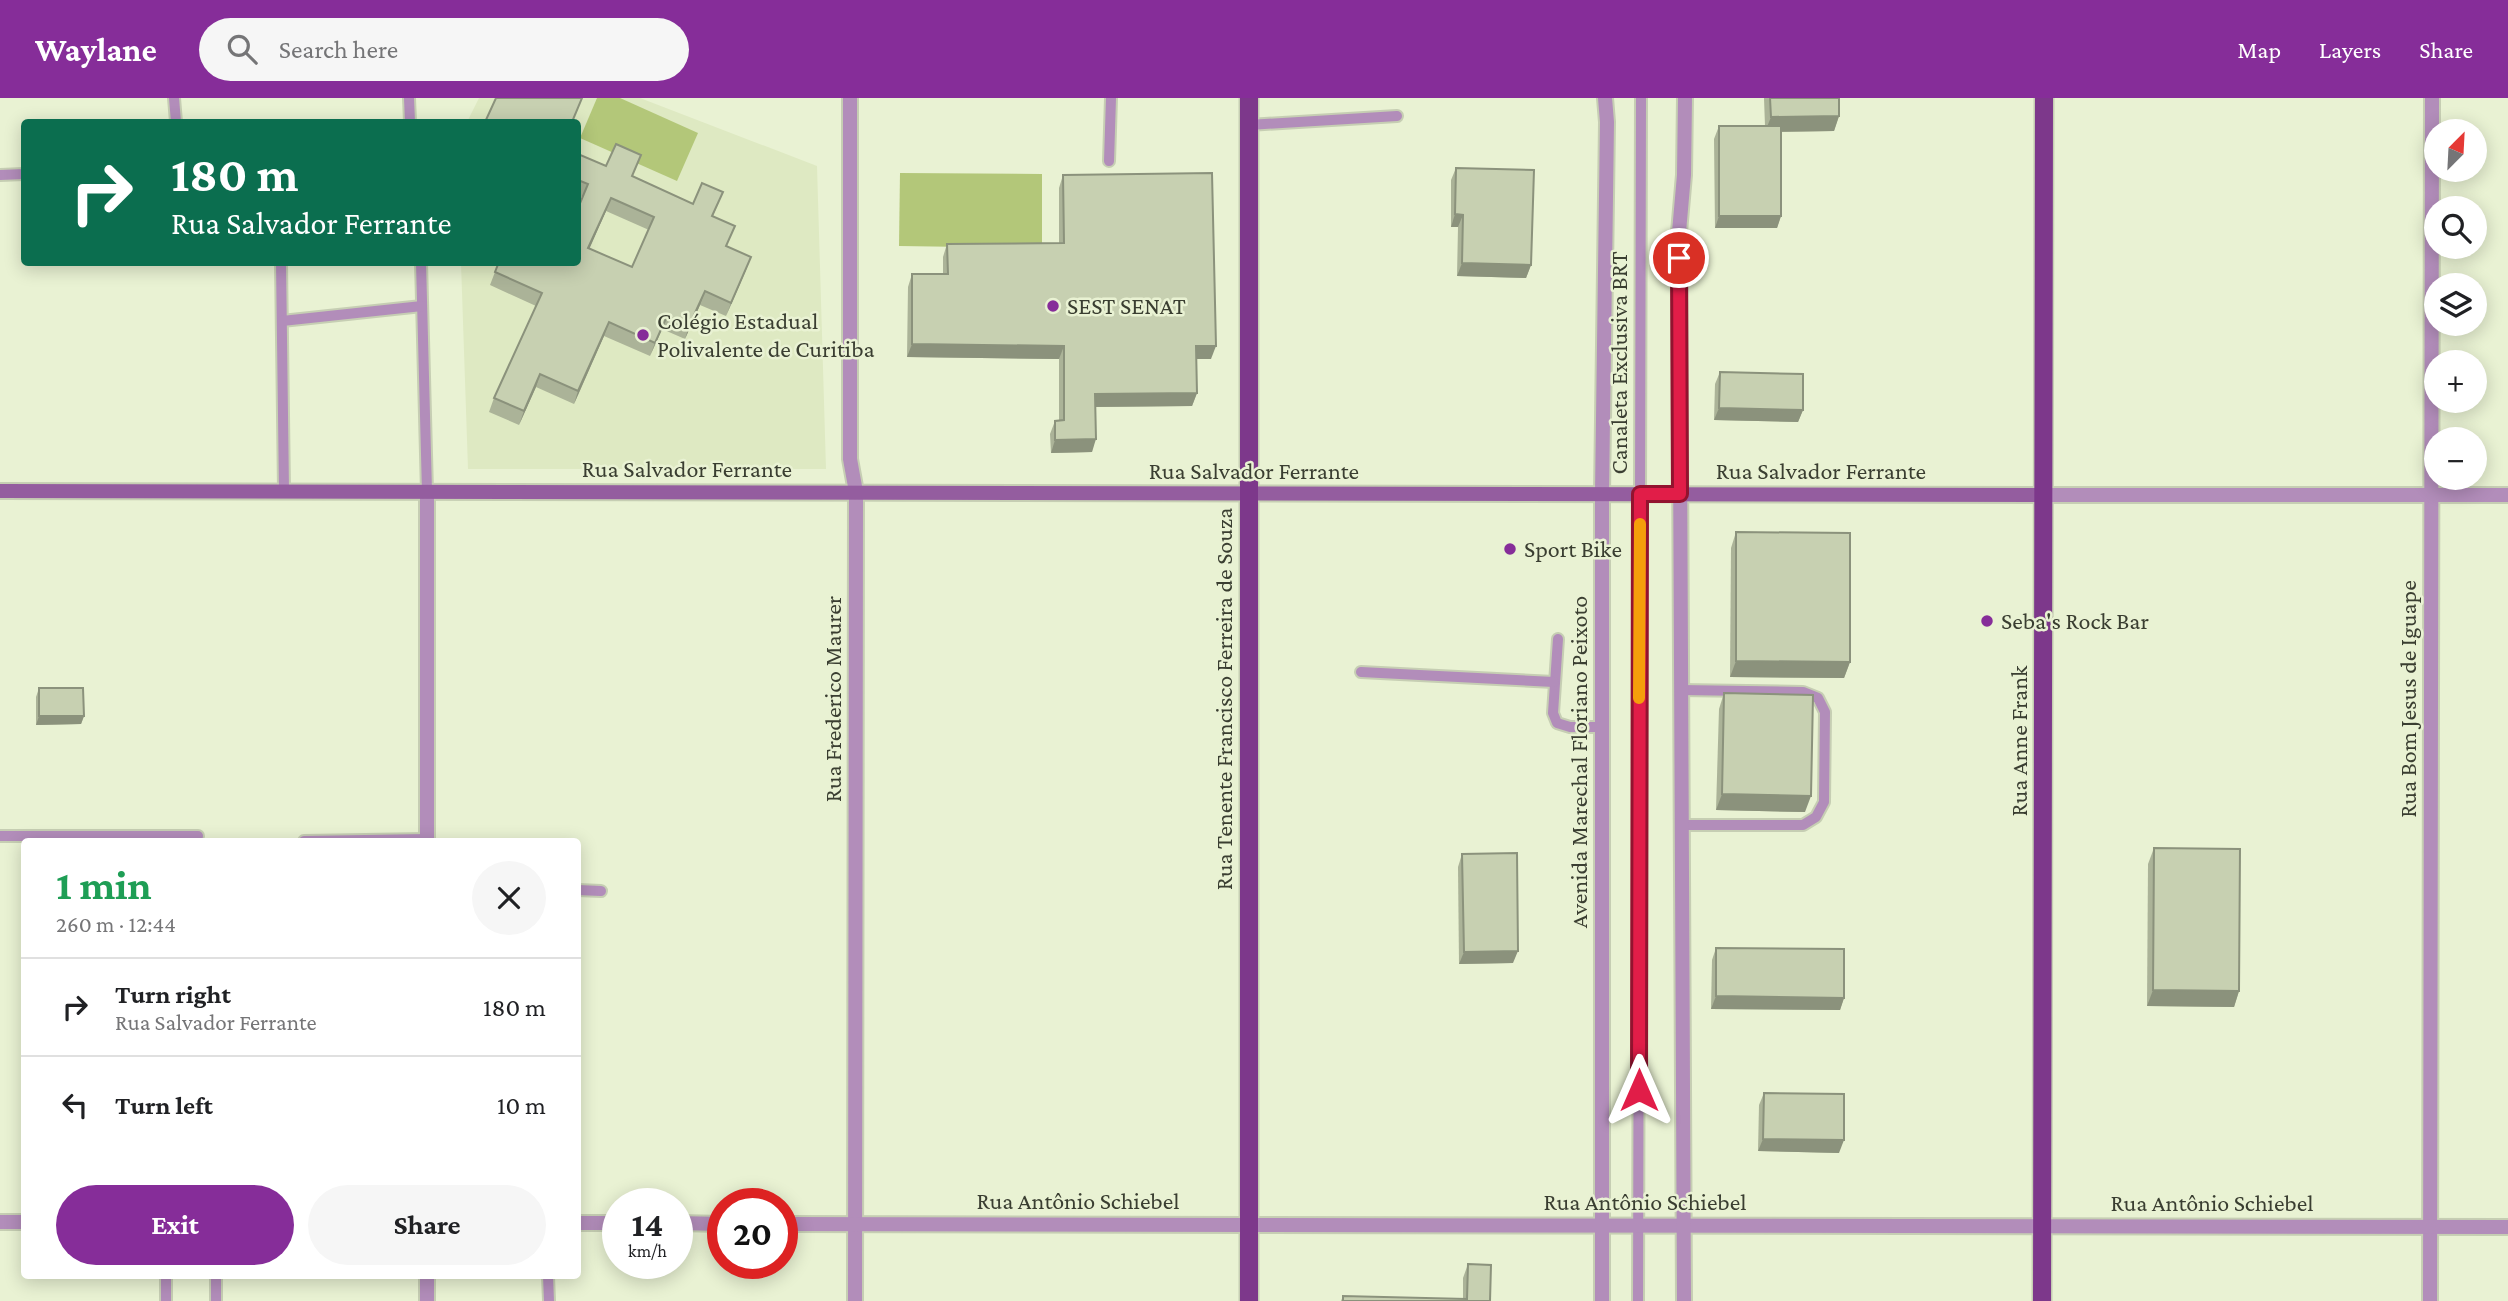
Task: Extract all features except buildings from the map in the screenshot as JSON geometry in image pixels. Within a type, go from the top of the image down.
[{"type":"main road","name":"Rua Tenente Francisco Ferreira de Souza","points":[[1249,98],[1249,1301]]},
{"type":"main road","name":"Rua Anne Frank","points":[[2042,1301],[2044,98]]},
{"type":"main road","name":"Rua Salvador Ferrante","points":[[0,491],[2044,495]]},
{"type":"street","name":"Rua Frederico Maurer","points":[[850,98],[850,459],[856,492],[855,1301]]},
{"type":"street","name":"Avenida Marechal Floriano Peixoto","points":[[1601,1301],[1605,98]]},
{"type":"street","points":[[1684,1301],[1679,232],[1684,175],[1685,98]]},
{"type":"street","name":"Rua Bom Jesus de Iguape","points":[[2430,1301],[2432,98]]},
{"type":"street","points":[[427,492],[427,838]]},
{"type":"street","name":"Rua Salvador Ferrante","points":[[2044,495],[2508,495]]},
{"type":"street","points":[[0,1222],[21,1222]]},
{"type":"street","points":[[581,1223],[602,1223]]},
{"type":"street","name":"Rua Antônio Schiebel","points":[[798,1224],[2508,1227]]},
{"type":"street","points":[[427,1279],[427,1301]]},
{"type":"lane","points":[[174,98],[176,119]]},
{"type":"lane","points":[[409,98],[411,119]]},
{"type":"lane","points":[[1109,161],[1111,98]]},
{"type":"lane","name":"Canaleta Exclusiva BRT","points":[[1638,1301],[1641,98]]},
{"type":"lane","points":[[1249,125],[1397,116]]},
{"type":"lane","points":[[0,175],[21,174]]},
{"type":"lane","points":[[281,266],[284,491]]},
{"type":"lane","points":[[421,266],[427,492]]},
{"type":"lane","points":[[282,321],[422,306]]},
{"type":"lane","points":[[1558,639],[1553,713],[1558,723],[1570,727],[1601,727]]},
{"type":"lane","points":[[1361,672],[1554,682]]},
{"type":"lane","points":[[1681,690],[1803,692],[1818,698],[1825,712],[1824,802],[1816,817],[1803,825],[1682,825]]},
{"type":"lane","points":[[0,836],[198,836]]},
{"type":"lane","points":[[581,890],[601,891]]},
{"type":"lane","points":[[166,1279],[166,1301]]},
{"type":"lane","points":[[216,1279],[216,1301]]},
{"type":"lane","points":[[548,1279],[549,1301]]},
{"type":"shaded area","name":"Colégio Estadual Polivalente de Curitiba","points":[[479,98],[640,98],[817,166],[826,469],[468,469],[461,266],[581,266],[581,119],[468,119]]},
{"type":"green space","points":[[597,98],[620,98],[698,133],[677,181],[581,138]]},
{"type":"green space","points":[[900,173],[1042,174],[1042,248],[899,246]]},
{"type":"slow traffic","points":[[1639,698],[1640,524]]},
{"type":"place","name":"SEST SENAT","points":[[1053,306]]},
{"type":"place","name":"Colégio Estadual Polivalente de Curitiba","points":[[643,335]]},
{"type":"place","name":"Sport Bike","points":[[1510,549]]},
{"type":"place","name":"Seba's Rock Bar","points":[[1987,621]]},
{"type":"route","points":[[1639,1090],[1640,494],[1680,494],[1679,258]]}]
